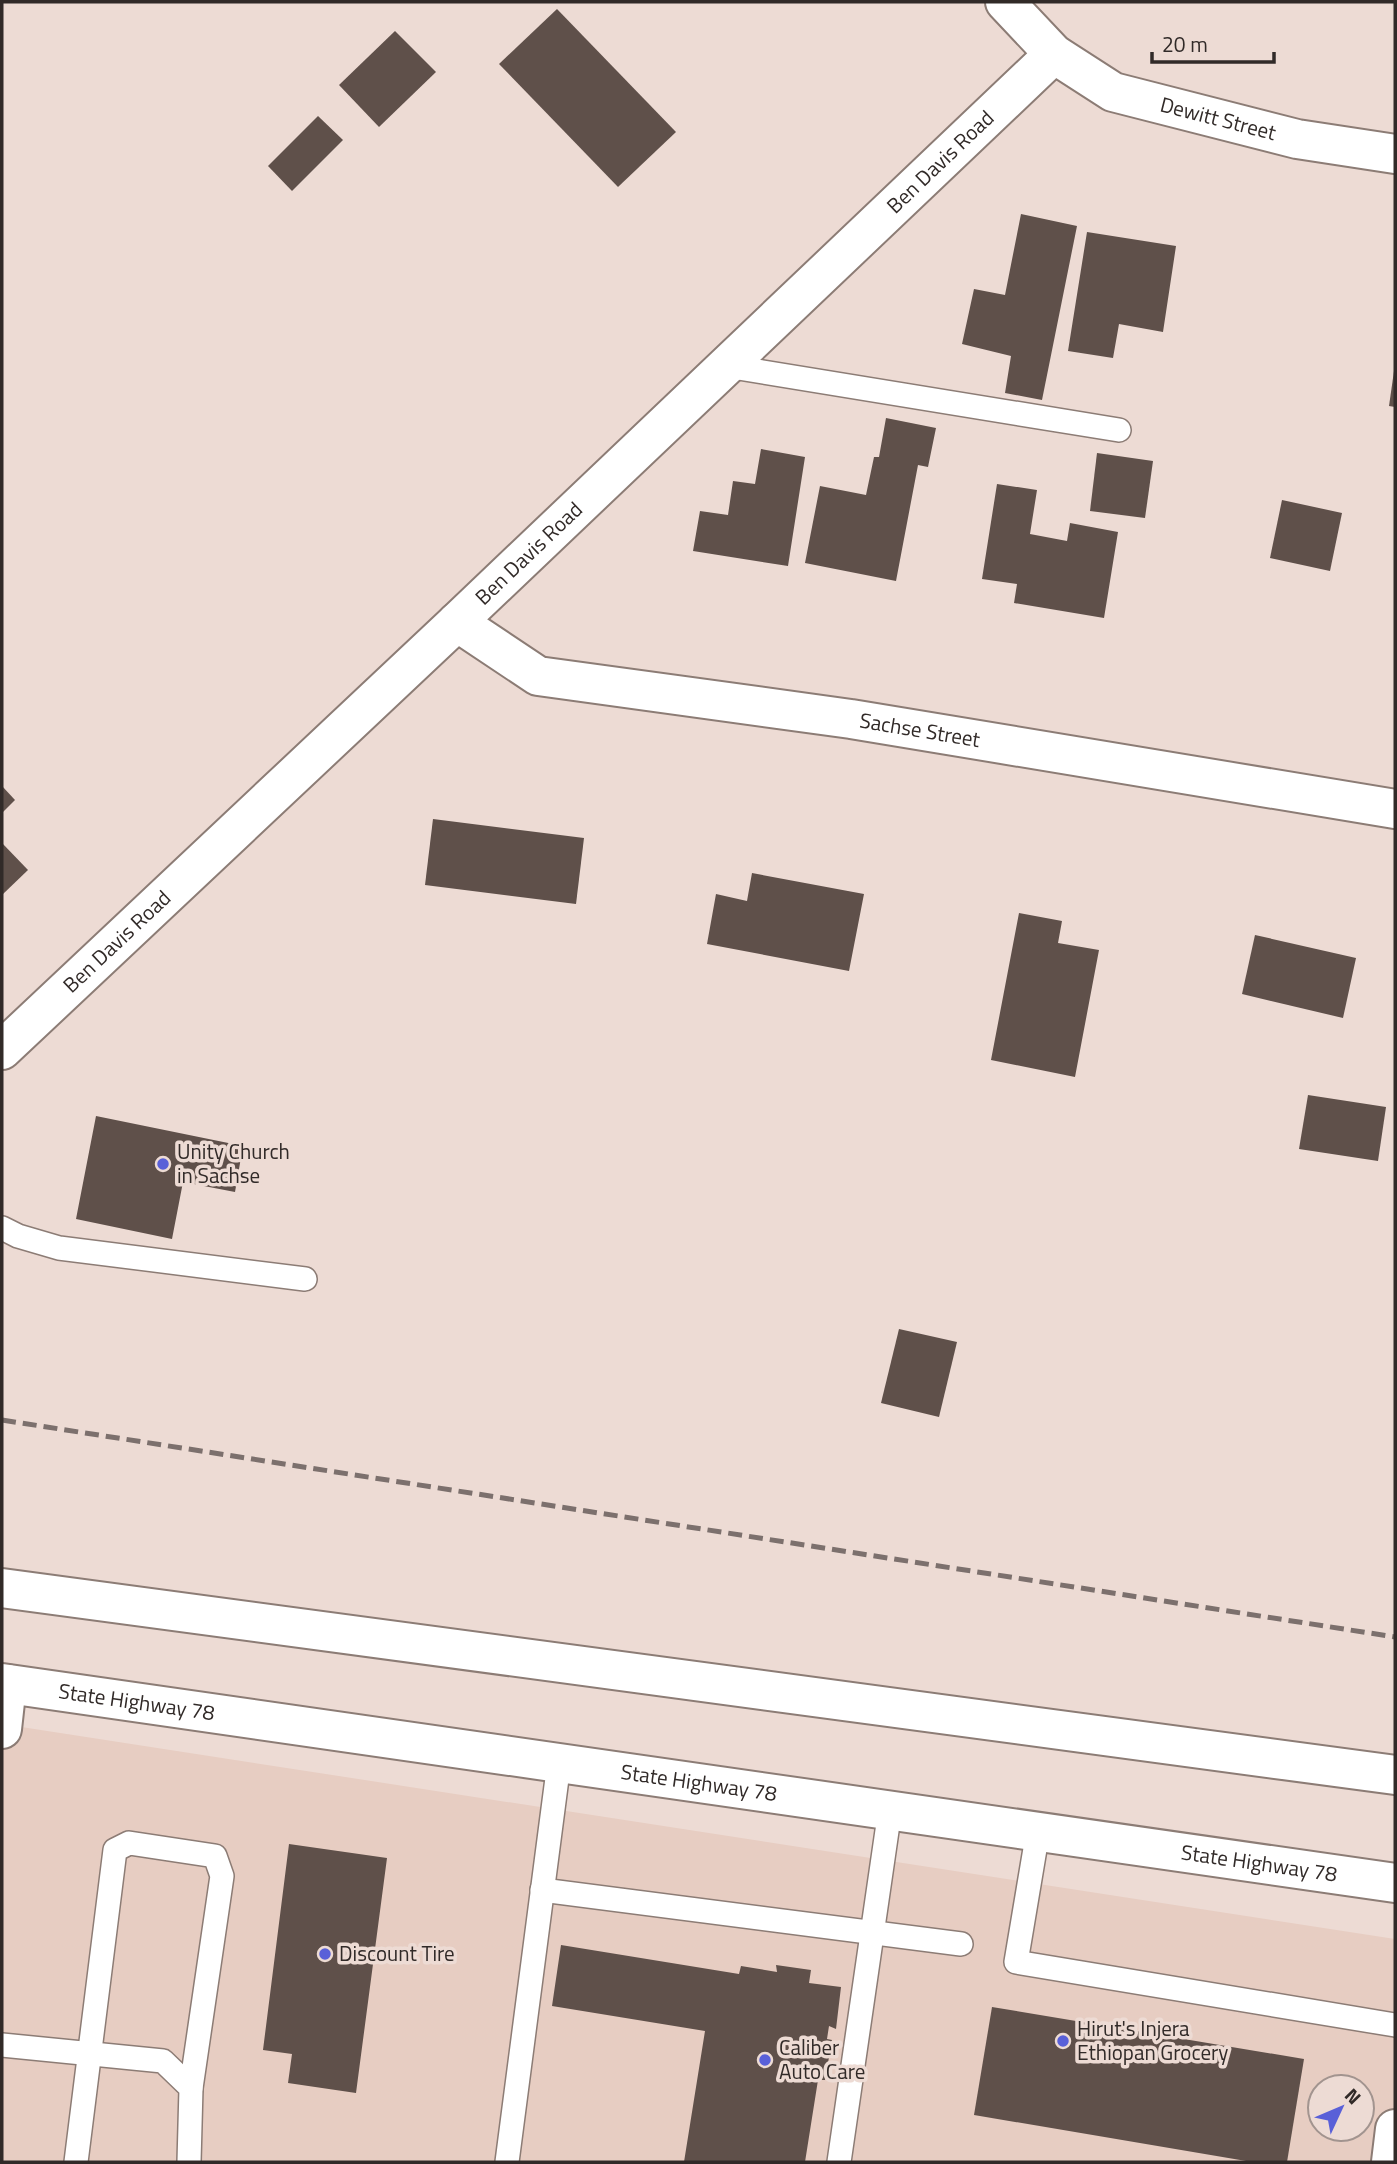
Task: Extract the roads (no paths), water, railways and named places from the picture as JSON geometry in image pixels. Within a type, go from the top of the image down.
[{"type":"street","name":"Dewitt Street","points":[[1006,2],[1054,54],[1113,92],[1297,139],[1395,154]]},
{"type":"street","name":"Ben Davis Road","points":[[2,1050],[1054,54]]},
{"type":"street","name":"Sachse Street","points":[[457,622],[538,676],[851,719],[1395,809]]},
{"type":"street","points":[[2,1588],[1395,1775]]},
{"type":"street","points":[[2,1730],[5,1683]]},
{"type":"street","name":"State Highway 78","points":[[5,1683],[1395,1882]]},
{"type":"street","points":[[1391,2162],[1395,2129]]},
{"type":"lane","points":[[726,366],[1119,430]]},
{"type":"lane","points":[[2,1228],[18,1237],[59,1248],[305,1279]]},
{"type":"lane","points":[[507,2162],[559,1763]]},
{"type":"lane","points":[[839,2162],[890,1810]]},
{"type":"lane","points":[[1038,1831],[1016,1962],[1395,2025]]},
{"type":"lane","points":[[76,2162],[115,1850],[130,1843],[215,1856],[222,1876],[191,2088],[190,2162]]},
{"type":"lane","points":[[542,1890],[961,1944]]},
{"type":"lane","points":[[2,2045],[163,2061],[191,2088]]},
{"type":"railway","points":[[2,1420],[1395,1637]]},
{"type":"place","name":"Unity Church in Sachse","points":[[163,1164]]},
{"type":"place","name":"Discount Tire","points":[[325,1954]]},
{"type":"place","name":"Hirut's Injera Ethiopan Grocery","points":[[1063,2041]]},
{"type":"place","name":"Caliber Auto Care","points":[[765,2060]]}]
